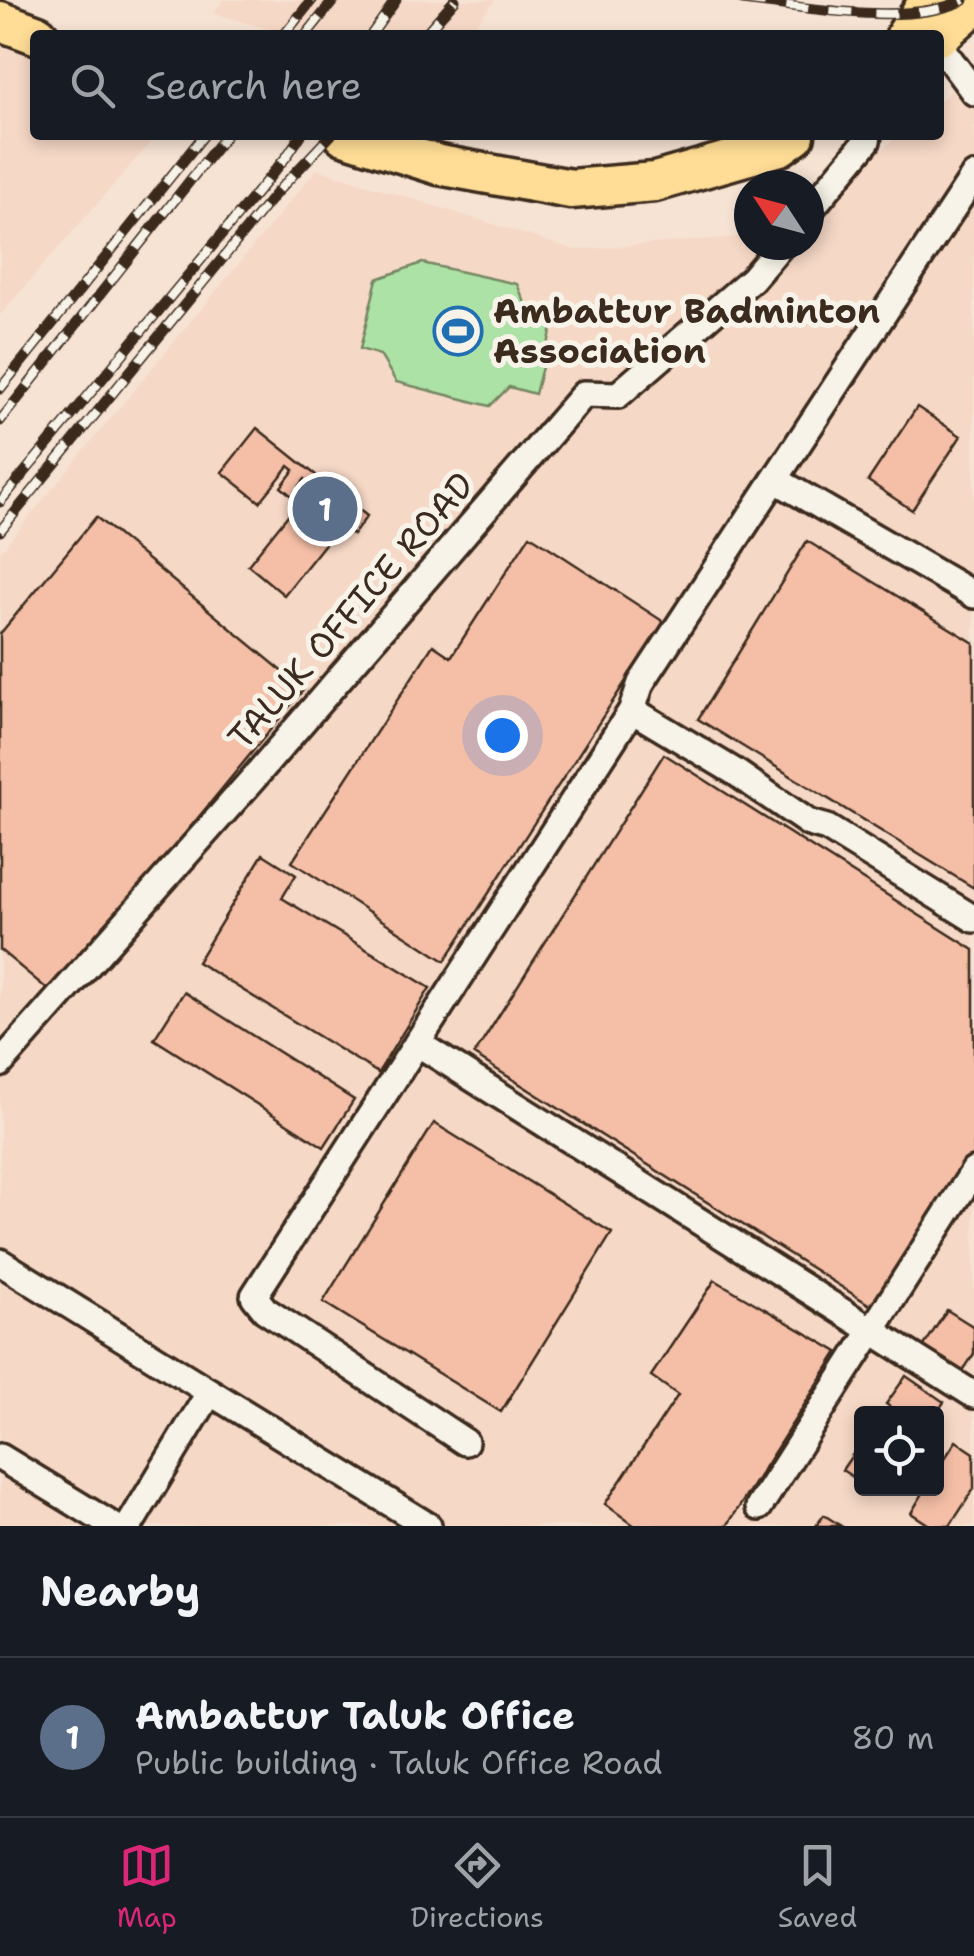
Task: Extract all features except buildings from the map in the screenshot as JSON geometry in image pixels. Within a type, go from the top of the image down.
[{"type":"highway","points":[[909,30],[935,0]]},
{"type":"highway","points":[[944,32],[974,5]]},
{"type":"highway","points":[[0,21],[30,32]]},
{"type":"highway","points":[[360,140],[439,165],[571,189],[655,182],[780,146],[789,140]]},
{"type":"street","points":[[944,52],[974,92]]},
{"type":"street","points":[[824,193],[867,140]]},
{"type":"street","points":[[465,1442],[265,1310],[254,1296],[632,710],[642,683],[974,176]]},
{"type":"street","name":"TALUK OFFICE ROAD","points":[[0,1064],[265,765],[584,394],[618,395],[752,280],[769,260]]},
{"type":"street","points":[[776,480],[974,596]]},
{"type":"street","points":[[632,710],[735,772],[809,823],[827,828],[974,919]]},
{"type":"street","points":[[417,1043],[974,1395]]},
{"type":"street","points":[[759,1507],[974,1172]]},
{"type":"street","points":[[0,1262],[428,1526]]},
{"type":"street","points":[[129,1526],[210,1392]]},
{"type":"street","points":[[0,1457],[113,1526]]},
{"type":"shaded area","points":[[224,0],[495,0],[471,30],[271,30],[213,13]]},
{"type":"shaded area","points":[[0,47],[30,55],[30,140],[153,140],[0,315]]},
{"type":"shaded area","points":[[974,71],[974,1526],[0,1526],[0,552],[317,169],[575,250],[734,237],[734,260],[824,260],[824,198],[893,140],[944,140],[944,97]]},
{"type":"green space","name":"Ambattur Badminton Association","points":[[422,263],[517,284],[526,305],[556,313],[535,394],[509,387],[490,406],[396,382],[380,355],[360,349],[377,279]]},
{"type":"railway","points":[[288,30],[312,0]]},
{"type":"railway","points":[[310,30],[334,0]]},
{"type":"railway","points":[[375,30],[396,0]]},
{"type":"railway","points":[[428,30],[455,0]]},
{"type":"railway","points":[[743,0],[886,14],[941,8],[964,0]]},
{"type":"railway","points":[[0,389],[200,140]]},
{"type":"railway","points":[[0,421],[222,140]]},
{"type":"railway","points":[[0,502],[298,140]]},
{"type":"railway","points":[[0,531],[276,193],[326,140]]},
{"type":"place","name":"Ambattur Badminton Association","points":[[458,331]]},
{"type":"place","name":"Ambattur Taluk Office","points":[[325,509]]}]
